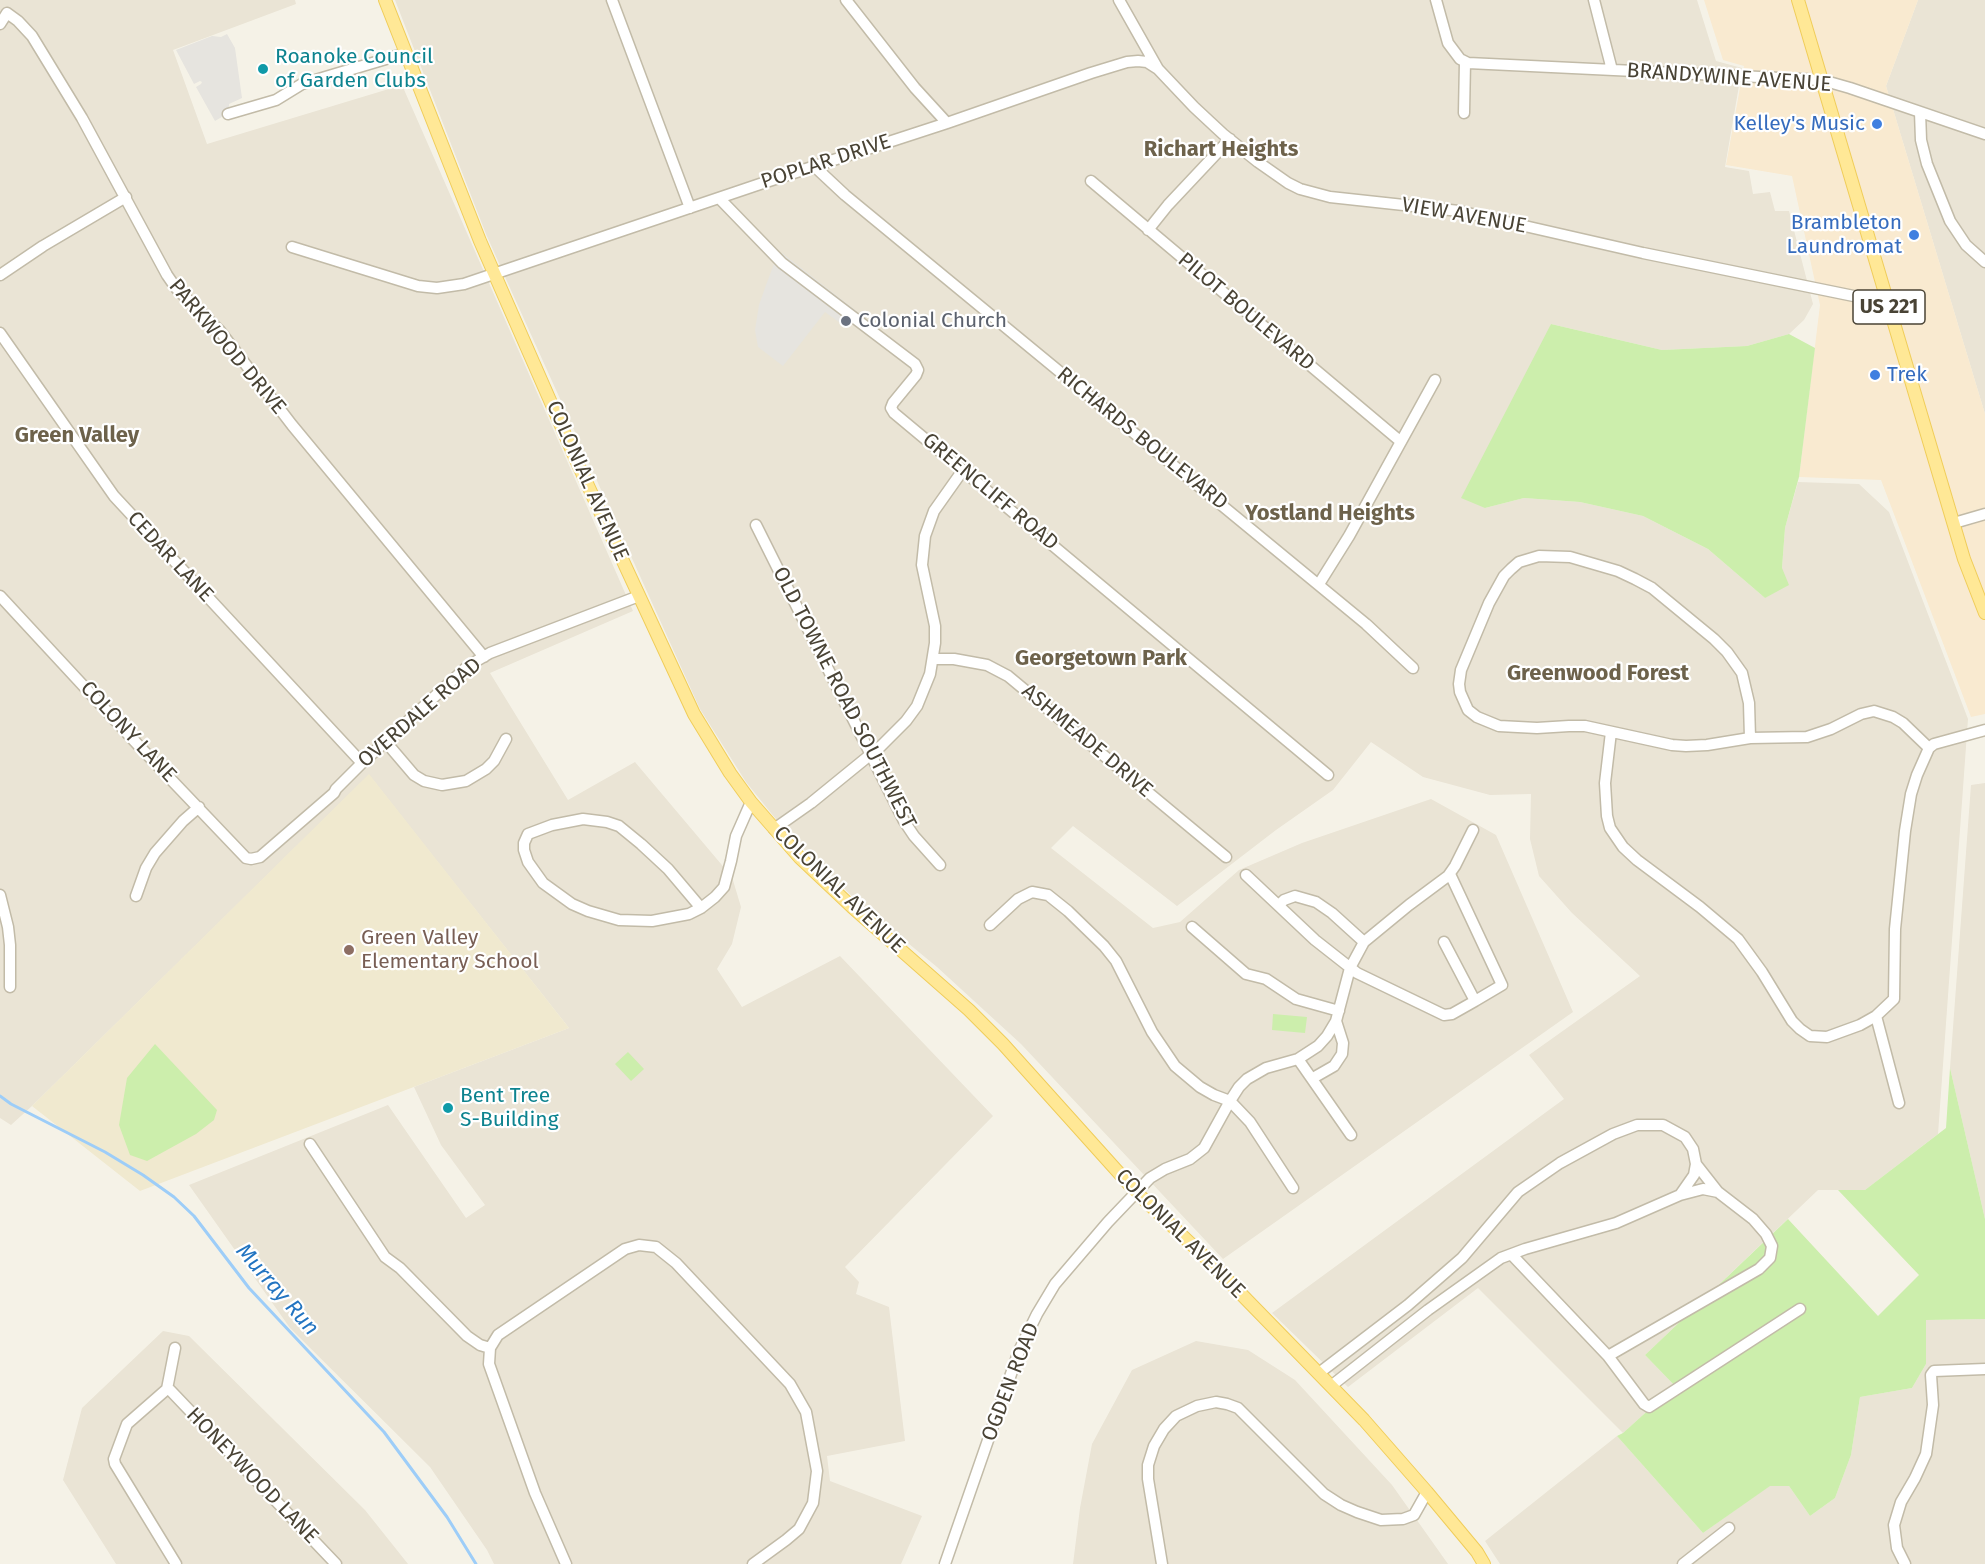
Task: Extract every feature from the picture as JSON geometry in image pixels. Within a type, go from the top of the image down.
[{"type":"main road","name":"COLONIAL AVENUE","points":[[385,0],[494,273],[639,596],[694,714],[713,748],[751,802],[800,858],[835,892],[947,990],[1003,1044],[1136,1192],[1207,1259],[1364,1420],[1427,1492],[1477,1552],[1484,1564]]},
{"type":"main road","name":"US 221","points":[[1798,0],[1964,559],[1985,613]]},
{"type":"street","points":[[612,0],[690,208]]},
{"type":"street","points":[[846,0],[915,88],[947,123]]},
{"type":"street","name":"VIEW AVENUE","points":[[1119,0],[1158,69],[1194,107],[1230,139],[1288,183],[1316,194],[1459,211],[1643,253],[1888,303]]},
{"type":"street","points":[[1436,0],[1449,43],[1454,53],[1466,62],[1464,113]]},
{"type":"street","points":[[1594,0],[1612,70]]},
{"type":"street","name":"PARKWOOD DRIVE","points":[[0,24],[7,14],[18,21],[32,36],[82,118],[166,275],[176,288],[220,331],[292,424],[484,657]]},
{"type":"street","points":[[228,114],[276,100],[302,84],[406,54]]},
{"type":"street","name":"POPLAR DRIVE","points":[[292,247],[418,286],[437,288],[451,286],[1127,62],[1147,62],[1158,69]]},
{"type":"street","name":"BRANDYWINE AVENUE","points":[[1466,62],[1477,65],[1822,80],[1985,134]]},
{"type":"street","points":[[1920,112],[1921,140],[1925,156],[1950,221],[1966,245],[1985,262]]},
{"type":"street","points":[[1148,230],[1168,205],[1230,139]]},
{"type":"street","name":"RICHARDS BOULEVARD","points":[[814,166],[845,195],[1319,584],[1387,642],[1413,669]]},
{"type":"street","name":"PILOT BOULEVARD","points":[[1091,182],[1401,441]]},
{"type":"street","points":[[0,275],[43,246],[126,197]]},
{"type":"street","name":"GREENCLIFF ROAD","points":[[719,198],[782,262],[915,364],[918,370],[916,375],[893,403],[891,408],[894,413],[1328,775]]},
{"type":"street","name":"CEDAR LANE","points":[[0,333],[114,496],[362,763]]},
{"type":"street","points":[[1319,584],[1349,536],[1435,380]]},
{"type":"street","points":[[774,829],[871,754],[906,722],[924,693],[934,659],[935,626],[922,565],[923,549],[934,511],[963,470]]},
{"type":"street","points":[[1954,524],[1985,514]]},
{"type":"street","name":"OLD TOWNE ROAD SOUTHWEST","points":[[756,525],[904,821],[940,865]]},
{"type":"street","points":[[1750,738],[1749,703],[1742,673],[1727,652],[1652,588],[1618,571],[1570,557],[1529,558],[1519,562],[1504,576],[1489,603],[1461,670],[1459,684],[1468,710],[1499,726],[1537,728],[1577,726],[1679,746],[1707,745],[1750,738],[1807,737],[1831,729],[1861,714],[1874,711],[1903,723],[1929,748]]},
{"type":"street","name":"COLONY LANE","points":[[0,596],[246,858],[251,860],[260,857]]},
{"type":"street","name":"OVERDALE ROAD","points":[[260,857],[334,793],[385,741],[460,673],[484,657],[639,596]]},
{"type":"street","name":"ASHMEADE DRIVE","points":[[934,659],[954,659],[987,665],[1008,676],[1226,857]]},
{"type":"street","points":[[1611,732],[1605,783],[1607,816],[1610,828],[1623,847],[1637,861],[1708,913],[1738,939],[1762,972],[1786,1013],[1800,1029],[1810,1036],[1827,1037],[1860,1025],[1876,1016],[1894,999],[1895,929],[1907,812],[1917,775],[1929,748],[1934,744],[1985,730]]},
{"type":"street","points":[[385,741],[414,776],[423,781],[442,785],[466,781],[486,769],[494,761],[506,739]]},
{"type":"street","points":[[701,908],[668,869],[619,826],[583,819],[552,825],[528,834],[524,843],[528,862],[543,883],[572,903],[588,911],[619,920],[652,921],[689,914],[701,908],[715,897],[724,886],[736,836],[751,802]]},
{"type":"street","points":[[136,896],[146,868],[155,853],[183,821],[199,807]]},
{"type":"street","points":[[1313,1078],[1334,1066],[1342,1054],[1343,1043],[1337,1016],[1350,968],[1364,942],[1450,874],[1473,830]]},
{"type":"street","points":[[1246,875],[1315,940],[1357,973],[1444,1014],[1452,1014],[1502,986],[1450,874]]},
{"type":"street","points":[[990,925],[1018,899],[1027,894],[1041,892],[1048,895],[1087,928],[1116,961],[1152,1032],[1176,1066],[1200,1087],[1230,1101],[1250,1122],[1293,1188]]},
{"type":"street","points":[[0,895],[10,945],[10,987]]},
{"type":"street","points":[[1279,905],[1294,896],[1316,902],[1364,942]]},
{"type":"street","points":[[1192,927],[1241,971],[1266,979],[1296,999],[1337,1016]]},
{"type":"street","points":[[1444,942],[1475,1000]]},
{"type":"street","name":"OGDEN ROAD","points":[[945,1564],[1018,1351],[1036,1314],[1055,1284],[1150,1178],[1199,1153],[1239,1087],[1257,1072],[1298,1059],[1318,1046],[1327,1036],[1337,1016]]},
{"type":"street","points":[[1876,1016],[1899,1103]]},
{"type":"street","points":[[1298,1059],[1351,1135]]},
{"type":"street","points":[[1319,1373],[1408,1305],[1462,1258],[1518,1192],[1575,1154],[1636,1125],[1650,1123],[1663,1125],[1685,1137],[1693,1149],[1696,1164],[1718,1192],[1753,1219],[1766,1234],[1772,1246],[1770,1258],[1759,1269],[1608,1356]]},
{"type":"street","points":[[310,1144],[385,1257],[400,1268],[467,1336],[480,1345],[490,1348]]},
{"type":"street","points":[[1680,1196],[1690,1182],[1696,1164]]},
{"type":"street","points":[[1330,1386],[1488,1265],[1525,1249],[1616,1223],[1680,1196],[1703,1189],[1718,1192]]},
{"type":"street","points":[[566,1564],[536,1493],[489,1364],[490,1348],[498,1335],[625,1249],[639,1245],[648,1245],[663,1252],[790,1384],[806,1412],[817,1471],[813,1503],[799,1529],[753,1564]]},
{"type":"street","points":[[1512,1255],[1608,1356],[1644,1404],[1649,1407],[1800,1309]]},
{"type":"street","points":[[175,1348],[167,1389],[127,1424],[114,1459],[176,1564]]},
{"type":"street","points":[[1905,1564],[1897,1548],[1894,1525],[1901,1502],[1926,1454],[1933,1405],[1932,1372],[1985,1369]]},
{"type":"street","name":"HONEYWOOD LANE","points":[[167,1389],[336,1564]]},
{"type":"street","points":[[1162,1564],[1148,1465],[1154,1446],[1164,1429],[1176,1416],[1197,1406],[1216,1402],[1238,1408],[1324,1494],[1357,1512],[1381,1520],[1403,1519],[1414,1515],[1427,1492]]},
{"type":"street","points":[[1683,1564],[1729,1528]]},
{"type":"shaded area","points":[[0,0],[295,0],[296,4],[173,50],[207,144],[402,85],[633,611],[490,673],[568,800],[635,762],[732,877],[741,907],[732,944],[717,969],[742,1007],[840,956],[993,1116],[845,1267],[859,1282],[856,1294],[889,1307],[905,1441],[827,1456],[830,1481],[922,1516],[901,1564],[494,1564],[487,1550],[430,1467],[290,1328],[189,1185],[388,1105],[466,1218],[485,1205],[441,1145],[414,1087],[569,1028],[369,775],[32,1106],[11,1125],[0,1118]]},
{"type":"shaded area","points":[[395,0],[1697,0],[1716,61],[1742,68],[1725,167],[1749,171],[1753,194],[1770,192],[1775,211],[1789,211],[1813,304],[1804,320],[1789,334],[1747,346],[1662,350],[1551,324],[1485,508],[1524,498],[1580,502],[1643,516],[1708,549],[1765,598],[1782,568],[1785,528],[1798,482],[1859,484],[1889,512],[1968,719],[1938,1134],[1865,1190],[1818,1190],[1645,1355],[1675,1386],[1623,1433],[1478,1288],[1348,1387],[1272,1313],[1564,1099],[1529,1055],[1640,976],[1572,913],[1539,876],[1530,839],[1531,794],[1490,795],[1423,777],[1371,742],[1333,790],[1276,830],[1177,906],[1073,826],[1051,848],[1153,928],[1180,922],[1239,870],[1302,843],[1431,799],[1496,835],[1573,1012],[1223,1259],[1021,1044],[937,967],[858,902],[788,834],[746,782],[700,709],[510,288],[486,234]]},
{"type":"shaded area","points":[[1704,0],[1918,0],[1886,86],[1985,414],[1985,714],[1971,717],[1881,480],[1799,477],[1820,305],[1792,176],[1726,165],[1744,66],[1723,60]]},
{"type":"shaded area","points":[[1918,0],[1985,0],[1985,414],[1886,86]]},
{"type":"shaded area","points":[[227,34],[235,48],[242,98],[229,104],[232,111],[215,121],[196,87],[202,82],[194,84],[176,50],[212,36],[221,37]]},
{"type":"shaded area","points":[[782,253],[859,313],[847,328],[825,312],[783,366],[758,347],[755,330],[759,305],[766,285],[774,264]]},
{"type":"shaded area","name":"Green Valley Elementary School","points":[[369,774],[569,1028],[140,1191],[32,1106]]},
{"type":"shaded area","points":[[1985,783],[1985,1219],[1950,1068],[1971,785]]},
{"type":"shaded area","points":[[1985,1319],[1985,1564],[1500,1564],[1485,1541],[1617,1436],[1703,1533],[1769,1486],[1789,1486],[1810,1516],[1835,1498],[1851,1455],[1860,1397],[1912,1388],[1926,1364],[1926,1320]]},
{"type":"shaded area","points":[[163,1331],[189,1336],[365,1510],[408,1564],[116,1564],[63,1480],[82,1408]]},
{"type":"shaded area","points":[[1196,1341],[1248,1350],[1295,1380],[1392,1485],[1448,1564],[1073,1564],[1080,1508],[1092,1444],[1132,1370]]},
{"type":"green space","points":[[1551,324],[1662,350],[1747,346],[1789,334],[1815,348],[1799,477],[1785,528],[1782,568],[1789,585],[1765,598],[1708,549],[1643,516],[1580,502],[1524,498],[1485,508],[1461,498]]},
{"type":"green space","points":[[1273,1014],[1307,1017],[1305,1033],[1272,1030]]},
{"type":"green space","points":[[155,1044],[217,1110],[214,1120],[196,1134],[147,1161],[130,1155],[119,1125],[127,1078]]},
{"type":"green space","points":[[628,1052],[644,1069],[631,1081],[615,1064]]},
{"type":"green space","points":[[1950,1068],[1985,1219],[1985,1319],[1926,1320],[1926,1364],[1912,1388],[1860,1397],[1851,1455],[1835,1498],[1810,1516],[1789,1486],[1770,1486],[1703,1533],[1617,1436],[1675,1386],[1645,1355],[1788,1219],[1878,1316],[1919,1275],[1838,1190],[1865,1190],[1946,1128]]},
{"type":"waterway","name":"Murray Run","points":[[0,1096],[143,1175],[174,1197],[194,1216],[249,1288],[384,1432],[447,1517],[476,1564]]},
{"type":"place","name":"Roanoke Council of Garden Clubs","points":[[263,69]]},
{"type":"place","name":"Kelley's Music","points":[[1877,124]]},
{"type":"place","name":"Brambleton Laundromat","points":[[1914,235]]},
{"type":"place","name":"Colonial Church","points":[[846,321]]},
{"type":"place","name":"Trek","points":[[1875,375]]},
{"type":"place","name":"Green Valley Elementary School","points":[[349,950]]},
{"type":"place","name":"Bent Tree S-Building","points":[[448,1108]]},
{"type":"district","name":"Richart Heights","points":[[1221,150]]},
{"type":"district","name":"Green Valley","points":[[77,436]]},
{"type":"district","name":"Yostland Heights","points":[[1330,514]]},
{"type":"district","name":"Georgetown Park","points":[[1101,659]]},
{"type":"district","name":"Greenwood Forest","points":[[1598,674]]}]
